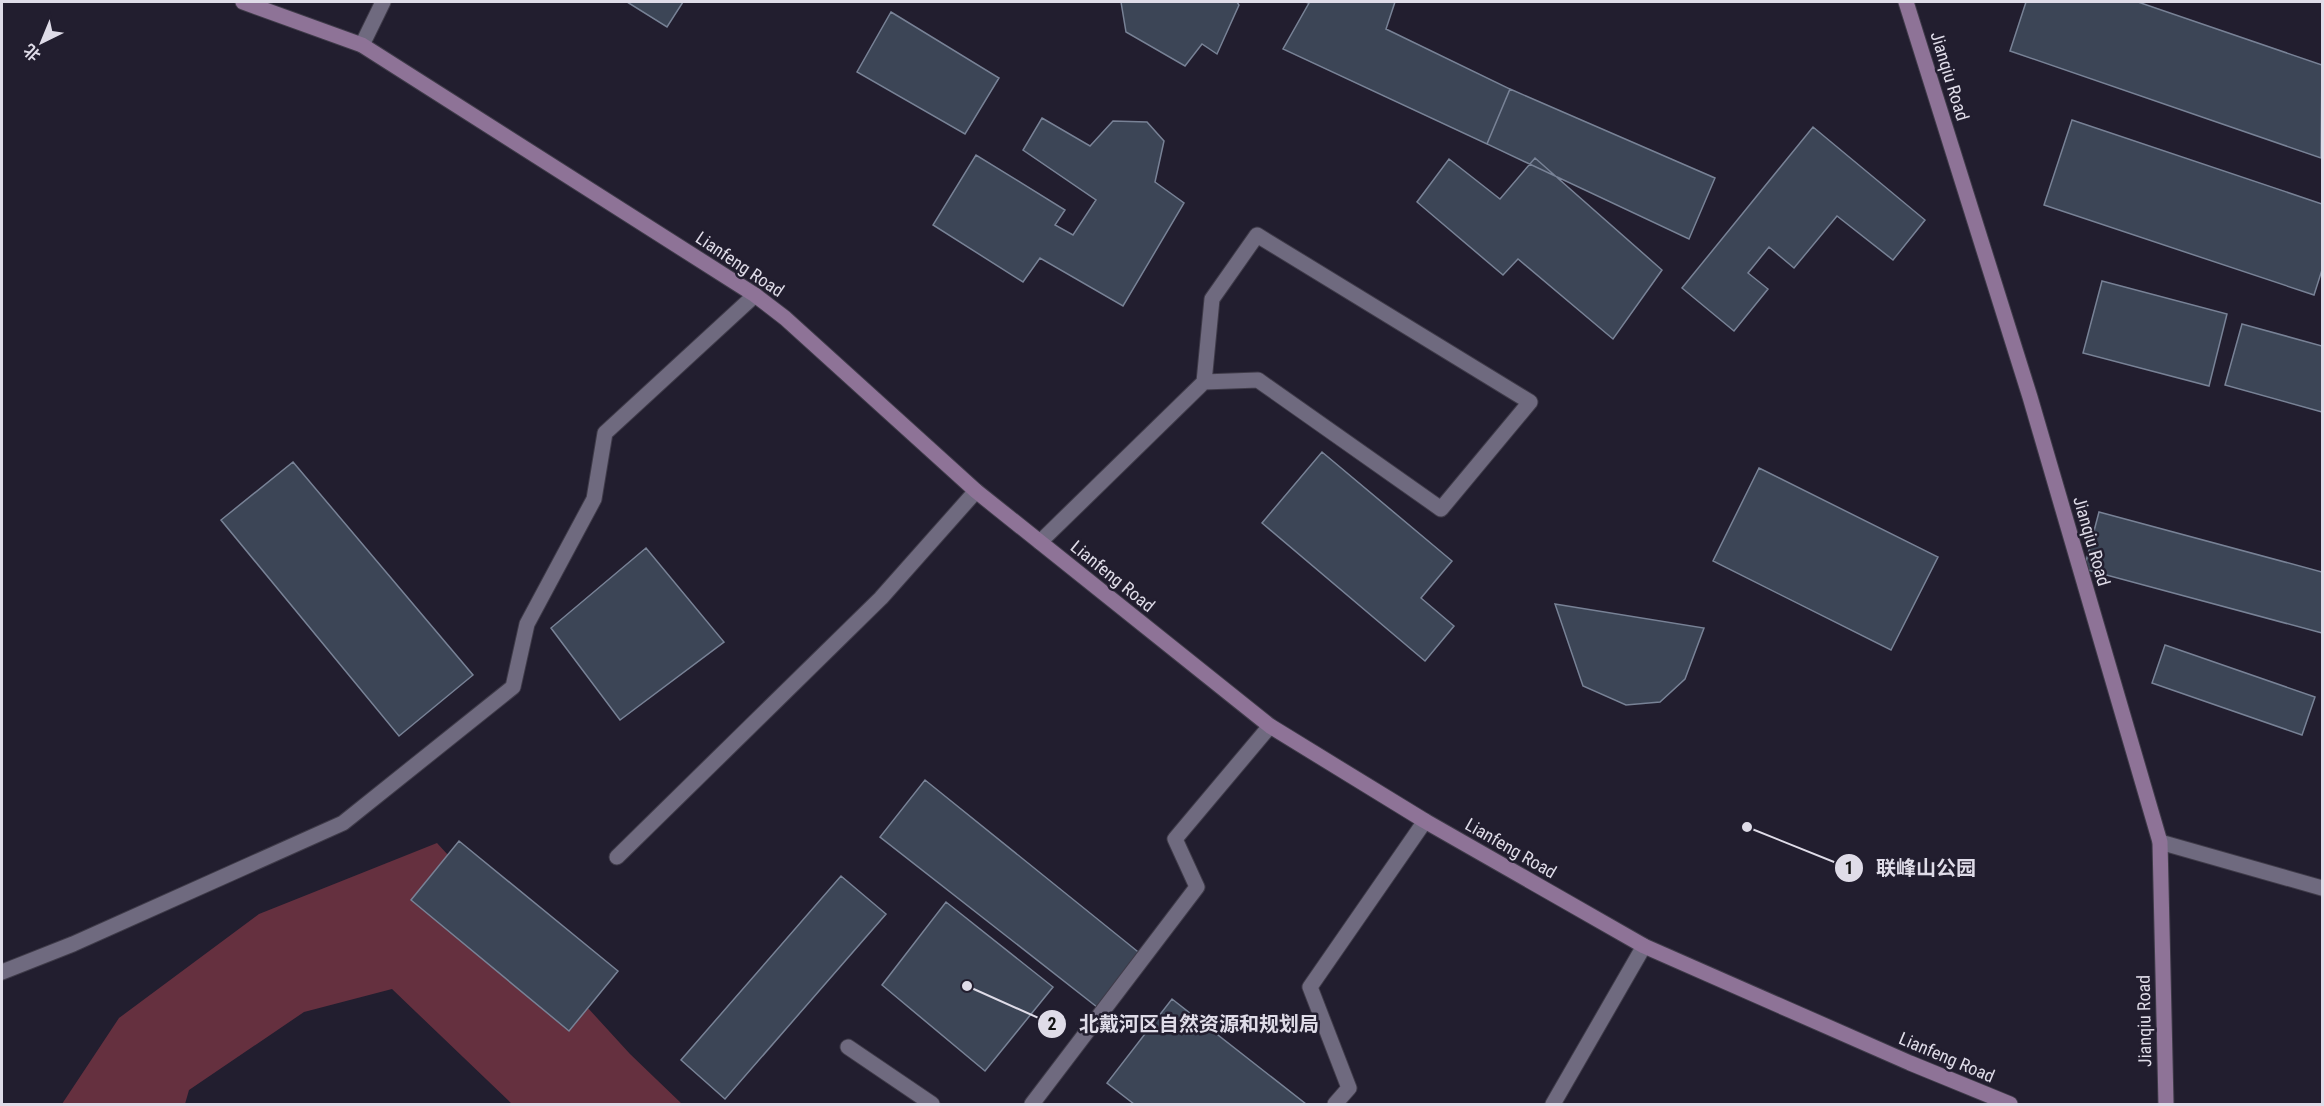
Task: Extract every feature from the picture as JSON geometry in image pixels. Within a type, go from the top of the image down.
[{"type":"main road","name":"Lianfeng Road","points":[[243,2],[362,45],[755,295],[785,318],[976,491],[1270,726],[1425,821],[1644,946],[1910,1064],[2010,1104]]},
{"type":"main road","name":"Jianqiu Road","points":[[1906,2],[2030,397],[2160,842],[2166,1104]]},
{"type":"street","points":[[362,45],[383,2]]},
{"type":"street","points":[[1040,542],[1204,382],[1212,299],[1257,235],[1530,402],[1441,509],[1258,380],[1204,382]]},
{"type":"street","points":[[2,972],[73,944],[342,823],[513,687],[527,624],[594,499],[605,433],[755,295]]},
{"type":"street","points":[[617,857],[881,598],[976,491]]},
{"type":"street","points":[[1032,1104],[1197,887],[1175,839],[1270,726]]},
{"type":"street","points":[[1335,1104],[1349,1088],[1310,987],[1425,821]]},
{"type":"street","points":[[2160,842],[2322,888]]},
{"type":"street","points":[[1553,1104],[1644,946]]},
{"type":"street","points":[[848,1047],[932,1104]]},
{"type":"shaded area","points":[[437,843],[630,1054],[682,1104],[512,1104],[392,989],[304,1012],[189,1090],[185,1104],[62,1104],[119,1018],[259,914]]},
{"type":"building","points":[[627,2],[683,2],[667,27]]},
{"type":"building","points":[[1121,2],[1237,2],[1239,5],[1217,54],[1202,44],[1185,66],[1126,32]]},
{"type":"building","points":[[1305,2],[1395,2],[1386,29],[1510,89],[1487,144],[1283,49],[1309,3]]},
{"type":"building","points":[[2026,2],[2138,2],[2322,65],[2321,158],[2010,51]]},
{"type":"building","points":[[891,12],[999,78],[965,134],[857,72]]},
{"type":"building","points":[[1510,89],[1715,178],[1689,239],[1487,144]]},
{"type":"building","points":[[1042,118],[1090,146],[1113,121],[1147,122],[1164,141],[1155,182],[1184,203],[1123,306],[1040,258],[1023,282],[933,225],[976,155],[1065,210],[1055,225],[1073,235],[1096,200],[1023,150]]},
{"type":"building","points":[[2072,120],[2322,204],[2322,270],[2314,295],[2044,205]]},
{"type":"building","points":[[1813,127],[1925,220],[1893,260],[1837,216],[1794,268],[1769,247],[1748,273],[1768,289],[1734,331],[1682,288]]},
{"type":"building","points":[[1535,158],[1662,270],[1613,339],[1518,259],[1503,275],[1417,202],[1449,159],[1500,199]]},
{"type":"building","points":[[2102,281],[2227,314],[2209,386],[2083,353]]},
{"type":"building","points":[[2242,324],[2322,346],[2322,412],[2225,385]]},
{"type":"building","points":[[1322,452],[1452,561],[1421,598],[1454,626],[1425,661],[1262,523]]},
{"type":"building","points":[[293,462],[473,675],[399,736],[221,520]]},
{"type":"building","points":[[1759,468],[1938,557],[1891,650],[1713,561]]},
{"type":"building","points":[[2099,512],[2322,572],[2322,633],[2084,569]]},
{"type":"building","points":[[646,548],[724,642],[620,720],[551,628]]},
{"type":"building","points":[[1555,604],[1704,628],[1685,679],[1660,702],[1626,705],[1583,686]]},
{"type":"building","points":[[2165,645],[2315,697],[2302,735],[2152,683]]},
{"type":"building","points":[[925,780],[1142,955],[1097,1007],[880,837]]},
{"type":"building","points":[[459,841],[618,971],[569,1031],[411,900]]},
{"type":"building","points":[[841,876],[886,914],[725,1099],[681,1060]]},
{"type":"building","points":[[946,902],[1053,987],[985,1071],[882,985]]},
{"type":"building","points":[[1172,999],[1306,1104],[1134,1104],[1107,1083]]},
{"type":"place","name":"联峰山公园","points":[[1747,827]]},
{"type":"place","name":"北戴河区自然资源和规划局","points":[[967,986]]}]
